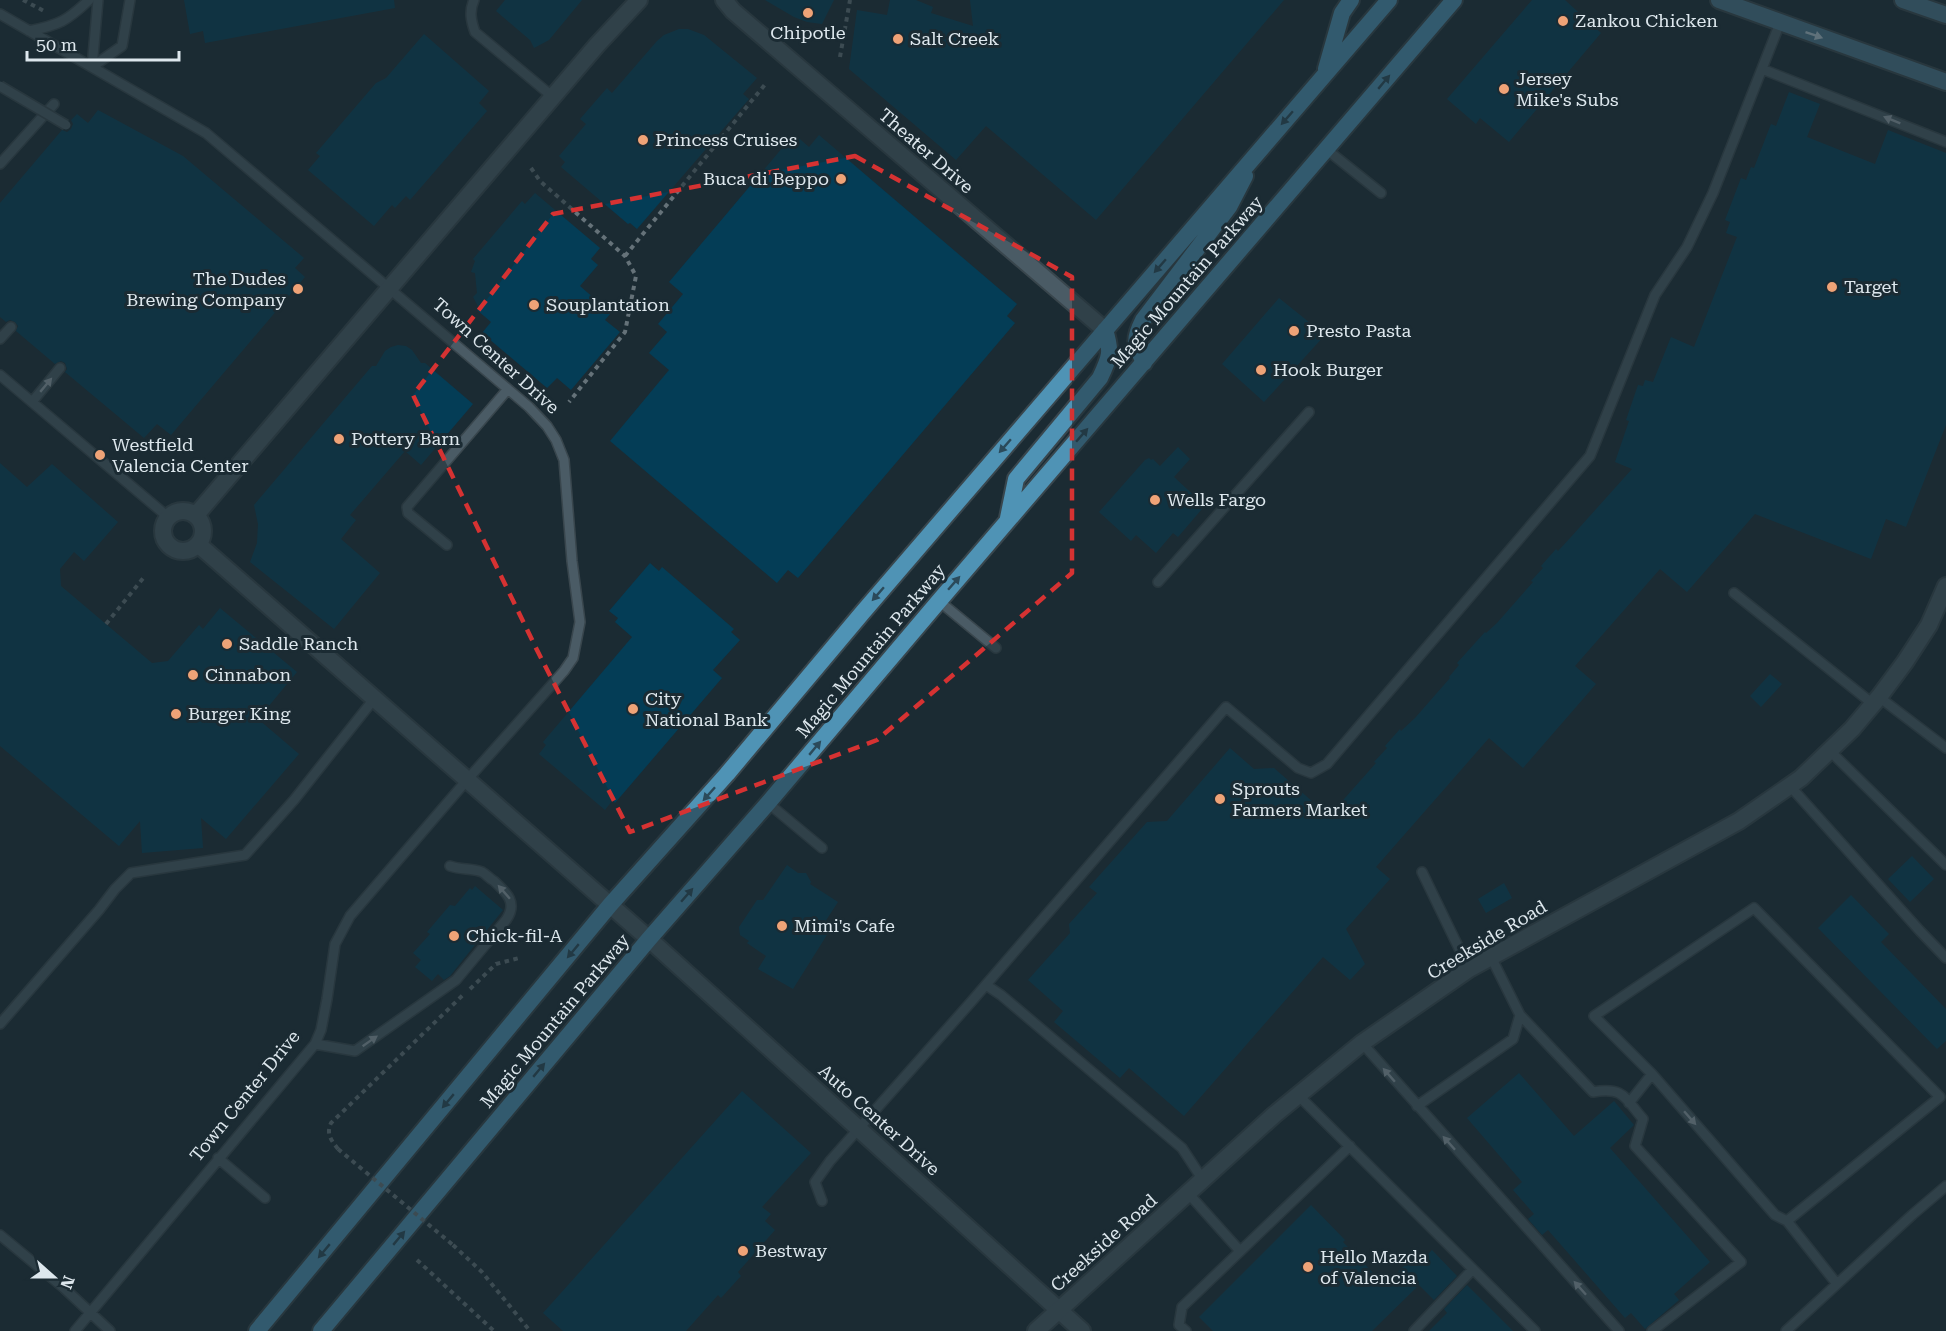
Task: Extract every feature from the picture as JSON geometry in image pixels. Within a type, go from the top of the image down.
[{"type":"main road","points":[[1325,74],[1342,13],[1352,0]]},
{"type":"main road","name":"Magic Mountain Parkway","points":[[257,1331],[610,905],[727,774],[863,612],[1389,0]]},
{"type":"main road","name":"Magic Mountain Parkway","points":[[326,1329],[649,939],[768,803],[1454,0]]},
{"type":"main road","points":[[1719,0],[1946,82]]},
{"type":"main road","points":[[1903,0],[1946,15]]},
{"type":"main road","points":[[1144,363],[1135,343],[1143,320],[1229,207],[1258,151]]},
{"type":"main road","points":[[1007,522],[1016,479],[1100,378],[1109,359],[1110,348],[1105,330]]},
{"type":"main road","points":[[271,1331],[286,1296]]},
{"type":"street","points":[[196,515],[597,45],[639,0]]},
{"type":"street","name":"Theater Drive","points":[[723,0],[1105,330]]},
{"type":"street","points":[[182,510],[196,515],[202,522],[204,530],[199,545],[184,552],[170,547],[162,532],[168,517],[182,510]]},
{"type":"street","points":[[199,545],[649,939]]},
{"type":"street","name":"Creekside Road","points":[[1036,1331],[1188,1193],[1362,1043],[1469,969],[1739,821],[1801,778],[1852,729],[1905,662],[1929,625],[1946,586]]},
{"type":"street","name":"Auto Center Drive","points":[[649,939],[1082,1331]]},
{"type":"lane","points":[[30,31],[53,27],[71,17],[89,0]]},
{"type":"lane","points":[[92,66],[98,0]]},
{"type":"lane","points":[[92,66],[122,46],[130,0]]},
{"type":"lane","points":[[474,0],[471,7],[471,22],[475,32],[553,98]]},
{"type":"lane","name":"Town Center Drive","points":[[0,14],[206,133],[529,407],[547,426],[564,460],[572,561],[580,622],[573,658],[564,671],[350,916],[335,944],[321,1030],[315,1044],[75,1331]]},
{"type":"lane","points":[[822,1201],[815,1182],[830,1161],[986,985],[1226,707],[1298,768],[1311,773],[1327,764],[1590,456],[1655,295],[1688,247],[1713,193],[1780,23]]},
{"type":"lane","points":[[1762,69],[1946,142]]},
{"type":"lane","points":[[0,86],[66,125]]},
{"type":"lane","points":[[0,165],[54,104]]},
{"type":"lane","points":[[1326,149],[1381,193]]},
{"type":"lane","points":[[0,339],[11,327]]},
{"type":"lane","points":[[32,402],[60,368]]},
{"type":"lane","points":[[0,375],[168,517]]},
{"type":"lane","points":[[447,545],[408,513],[407,507],[507,389]]},
{"type":"lane","points":[[1158,582],[1309,412]]},
{"type":"lane","points":[[1734,593],[1876,700],[1946,748]]},
{"type":"lane","points":[[939,601],[996,648]]},
{"type":"lane","points":[[0,1024],[130,873],[245,855],[294,800],[374,699]]},
{"type":"lane","points":[[1830,751],[1946,865]]},
{"type":"lane","points":[[1790,786],[1946,958]]},
{"type":"lane","points":[[768,803],[822,848]]},
{"type":"lane","points":[[315,1044],[355,1051],[456,980],[506,920],[512,909],[510,897],[506,892],[482,872],[450,866]]},
{"type":"lane","points":[[1422,872],[1469,969]]},
{"type":"lane","points":[[1787,1221],[1940,1097],[1754,908],[1594,1016],[1652,1074],[1775,1215],[1787,1221],[1837,1284]]},
{"type":"lane","points":[[1491,957],[1520,1015],[1593,1092],[1609,1089],[1620,1092],[1643,1119],[1635,1146],[1741,1262],[1652,1331]]},
{"type":"lane","points":[[986,985],[1001,994],[1182,1148],[1203,1180]]},
{"type":"lane","points":[[1417,1106],[1513,1039],[1520,1015]]},
{"type":"lane","points":[[1362,1043],[1619,1331]]},
{"type":"lane","points":[[1629,1103],[1652,1074]]},
{"type":"lane","points":[[1299,1096],[1535,1331]]},
{"type":"lane","points":[[1185,1331],[1179,1325],[1182,1306],[1350,1146]]},
{"type":"lane","points":[[218,1158],[266,1198]]},
{"type":"lane","points":[[1786,1331],[1946,1186]]},
{"type":"lane","points":[[1188,1193],[1240,1251]]},
{"type":"lane","points":[[0,1235],[110,1331]]},
{"type":"lane","points":[[1414,1331],[1473,1269]]},
{"type":"path","points":[[23,0],[43,12],[55,12]]},
{"type":"path","points":[[840,57],[849,0]]},
{"type":"path","points":[[625,256],[767,82]]},
{"type":"path","points":[[531,168],[540,181],[625,256],[636,276],[625,332],[569,402]]},
{"type":"path","points":[[105,624],[145,576]]},
{"type":"path","points":[[519,958],[496,964],[331,1123],[328,1130],[330,1138],[338,1149],[482,1272],[530,1331]]},
{"type":"path","points":[[417,1260],[494,1331]]},
{"type":"highlighted area","points":[[855,156],[1072,277],[1072,573],[877,740],[630,832],[537,650],[413,395],[553,214]]},
{"type":"building","points":[[184,0],[394,0],[395,8],[205,43],[203,31],[190,34]]},
{"type":"building","points":[[505,0],[582,0],[549,40],[534,48],[530,40],[496,11]]},
{"type":"building","name":"Chipotle","points":[[765,0],[834,0],[822,24],[794,17]]},
{"type":"building","points":[[890,0],[916,0],[933,7],[931,13],[973,26],[970,0],[1284,0],[1096,220],[986,126],[956,160],[849,69],[857,10],[887,15]]},
{"type":"building","points":[[1532,0],[1565,0],[1601,33],[1509,142],[1480,118],[1476,124],[1447,99]]},
{"type":"building","name":"Princess Cruises","points":[[679,29],[688,29],[704,35],[757,78],[743,94],[749,99],[637,229],[630,223],[628,224],[561,167],[565,162],[559,156],[586,124],[580,119],[607,88],[612,93],[657,41],[664,35]]},
{"type":"building","points":[[424,34],[489,91],[479,103],[487,111],[410,200],[406,196],[395,208],[392,205],[374,226],[308,170],[320,156],[316,153],[376,83],[386,78]]},
{"type":"building","points":[[1789,92],[1820,104],[1807,137],[1875,164],[1888,130],[1946,153],[1946,425],[1906,527],[1886,519],[1871,559],[1755,514],[1687,592],[1660,569],[1575,666],[1596,684],[1523,768],[1489,738],[1376,867],[1390,879],[1346,929],[1365,964],[1350,980],[1323,957],[1184,1116],[1129,1068],[1120,1078],[1054,1022],[1063,1011],[1028,980],[1070,933],[1069,924],[1097,893],[1089,887],[1147,822],[1167,821],[1230,748],[1254,769],[1274,768],[1329,816],[1376,763],[1374,762],[1387,748],[1385,746],[1400,729],[1401,731],[1415,718],[1450,678],[1459,665],[1457,663],[1485,632],[1497,623],[1533,582],[1531,581],[1543,568],[1541,566],[1556,549],[1558,551],[1632,469],[1615,462],[1638,385],[1643,386],[1645,380],[1653,382],[1671,337],[1694,347],[1737,237],[1726,233],[1730,222],[1725,220],[1741,178],[1746,180],[1751,167],[1754,168],[1771,124],[1776,126]]},
{"type":"building","points":[[98,110],[183,156],[304,258],[295,268],[305,277],[171,435],[157,424],[144,438],[65,372],[67,369],[65,363],[61,361],[55,364],[16,331],[18,326],[15,322],[10,320],[6,322],[0,317],[0,203],[62,130],[67,132],[71,129],[73,124],[71,120],[77,114],[88,123]]},
{"type":"building","points":[[794,134],[809,147],[819,135],[1017,304],[1007,316],[1015,323],[798,578],[788,570],[777,583],[610,441],[669,370],[649,353],[667,332],[658,324],[683,294],[669,282]]},
{"type":"building","points":[[535,193],[600,248],[591,259],[598,265],[580,286],[611,313],[605,320],[620,332],[571,390],[557,378],[547,388],[482,333],[491,322],[477,310],[479,308],[473,297],[477,293],[475,273],[471,272],[475,261],[473,259],[522,201],[525,204]]},
{"type":"building","points":[[1279,298],[1325,335],[1264,402],[1222,364]]},
{"type":"building","points":[[398,345],[412,350],[421,363],[425,363],[473,404],[421,465],[405,451],[350,515],[356,520],[341,539],[380,573],[334,629],[250,562],[257,543],[258,524],[254,505],[372,366],[376,366],[385,351]]},
{"type":"building","name":"Wells Fargo","points":[[1178,447],[1190,459],[1174,477],[1200,501],[1197,505],[1202,509],[1178,537],[1173,533],[1156,553],[1136,535],[1131,541],[1099,512],[1145,460],[1153,459],[1160,466]]},
{"type":"building","points":[[0,463],[27,487],[52,464],[118,522],[84,561],[74,552],[60,569],[61,586],[152,663],[168,661],[199,625],[203,629],[220,608],[297,672],[258,719],[299,754],[226,839],[201,818],[203,848],[142,853],[140,821],[119,846],[0,746]]},
{"type":"building","points":[[650,563],[659,571],[662,567],[734,629],[731,632],[740,640],[713,670],[722,678],[615,803],[612,801],[605,810],[539,754],[546,745],[543,742],[632,637],[615,622],[618,618],[609,611]]},
{"type":"building","points":[[1770,674],[1782,684],[1761,707],[1750,696]]},
{"type":"building","points":[[1912,856],[1934,879],[1910,902],[1888,879]]},
{"type":"building","name":"Mimi's Cafe","points":[[787,865],[798,873],[806,873],[810,884],[838,902],[823,925],[830,930],[793,989],[758,969],[766,956],[747,943],[749,941],[740,935],[739,927],[757,900],[763,900]]},
{"type":"building","points":[[1504,883],[1512,898],[1486,913],[1478,899]]},
{"type":"building","name":"Chick-fil-A","points":[[475,886],[503,910],[450,976],[444,980],[438,974],[432,981],[415,967],[421,960],[413,953],[430,934],[427,932],[450,905],[455,906],[470,888],[472,890]]},
{"type":"building","points":[[1851,895],[1889,934],[1881,942],[1946,1009],[1946,1041],[1937,1049],[1818,928]]},
{"type":"building","points":[[1519,1073],[1574,1136],[1614,1101],[1634,1125],[1610,1148],[1710,1262],[1674,1294],[1679,1300],[1645,1329],[1631,1313],[1625,1318],[1548,1230],[1542,1235],[1528,1219],[1534,1214],[1513,1190],[1522,1182],[1467,1118]]},
{"type":"building","points":[[742,1091],[811,1153],[762,1207],[771,1214],[765,1221],[775,1230],[738,1272],[741,1276],[721,1298],[718,1295],[686,1331],[563,1331],[543,1313]]},
{"type":"building","name":"Hello Mazda of Valencia","points":[[1311,1205],[1385,1285],[1416,1254],[1422,1260],[1432,1250],[1457,1276],[1434,1300],[1419,1285],[1372,1331],[1213,1331],[1199,1317]]},
{"type":"building","points":[[1467,1285],[1513,1331],[1429,1331],[1447,1313],[1444,1309]]},
{"type":"place","name":"Chipotle","points":[[808,13]]},
{"type":"place","name":"Zankou Chicken","points":[[1563,21]]},
{"type":"place","name":"Salt Creek","points":[[898,39]]},
{"type":"place","name":"Jersey Mike's Subs","points":[[1504,89]]},
{"type":"place","name":"Princess Cruises","points":[[643,140]]},
{"type":"place","name":"Buca di Beppo","points":[[841,179]]},
{"type":"place","name":"Target","points":[[1832,287]]},
{"type":"place","name":"The Dudes Brewing Company","points":[[298,289]]},
{"type":"place","name":"Souplantation","points":[[534,305]]},
{"type":"place","name":"Presto Pasta","points":[[1294,331]]},
{"type":"place","name":"Hook Burger","points":[[1261,370]]},
{"type":"place","name":"Pottery Barn","points":[[339,439]]},
{"type":"place","name":"Westfield Valencia Center","points":[[100,455]]},
{"type":"place","name":"Wells Fargo","points":[[1155,500]]},
{"type":"place","name":"Saddle Ranch","points":[[227,644]]},
{"type":"place","name":"Cinnabon","points":[[193,675]]},
{"type":"place","name":"City National Bank","points":[[633,709]]},
{"type":"place","name":"Burger King","points":[[176,714]]},
{"type":"place","name":"Sprouts Farmers Market","points":[[1220,799]]},
{"type":"place","name":"Mimi's Cafe","points":[[782,926]]},
{"type":"place","name":"Chick-fil-A","points":[[454,936]]},
{"type":"place","name":"Bestway","points":[[743,1251]]},
{"type":"place","name":"Hello Mazda of Valencia","points":[[1308,1267]]}]
